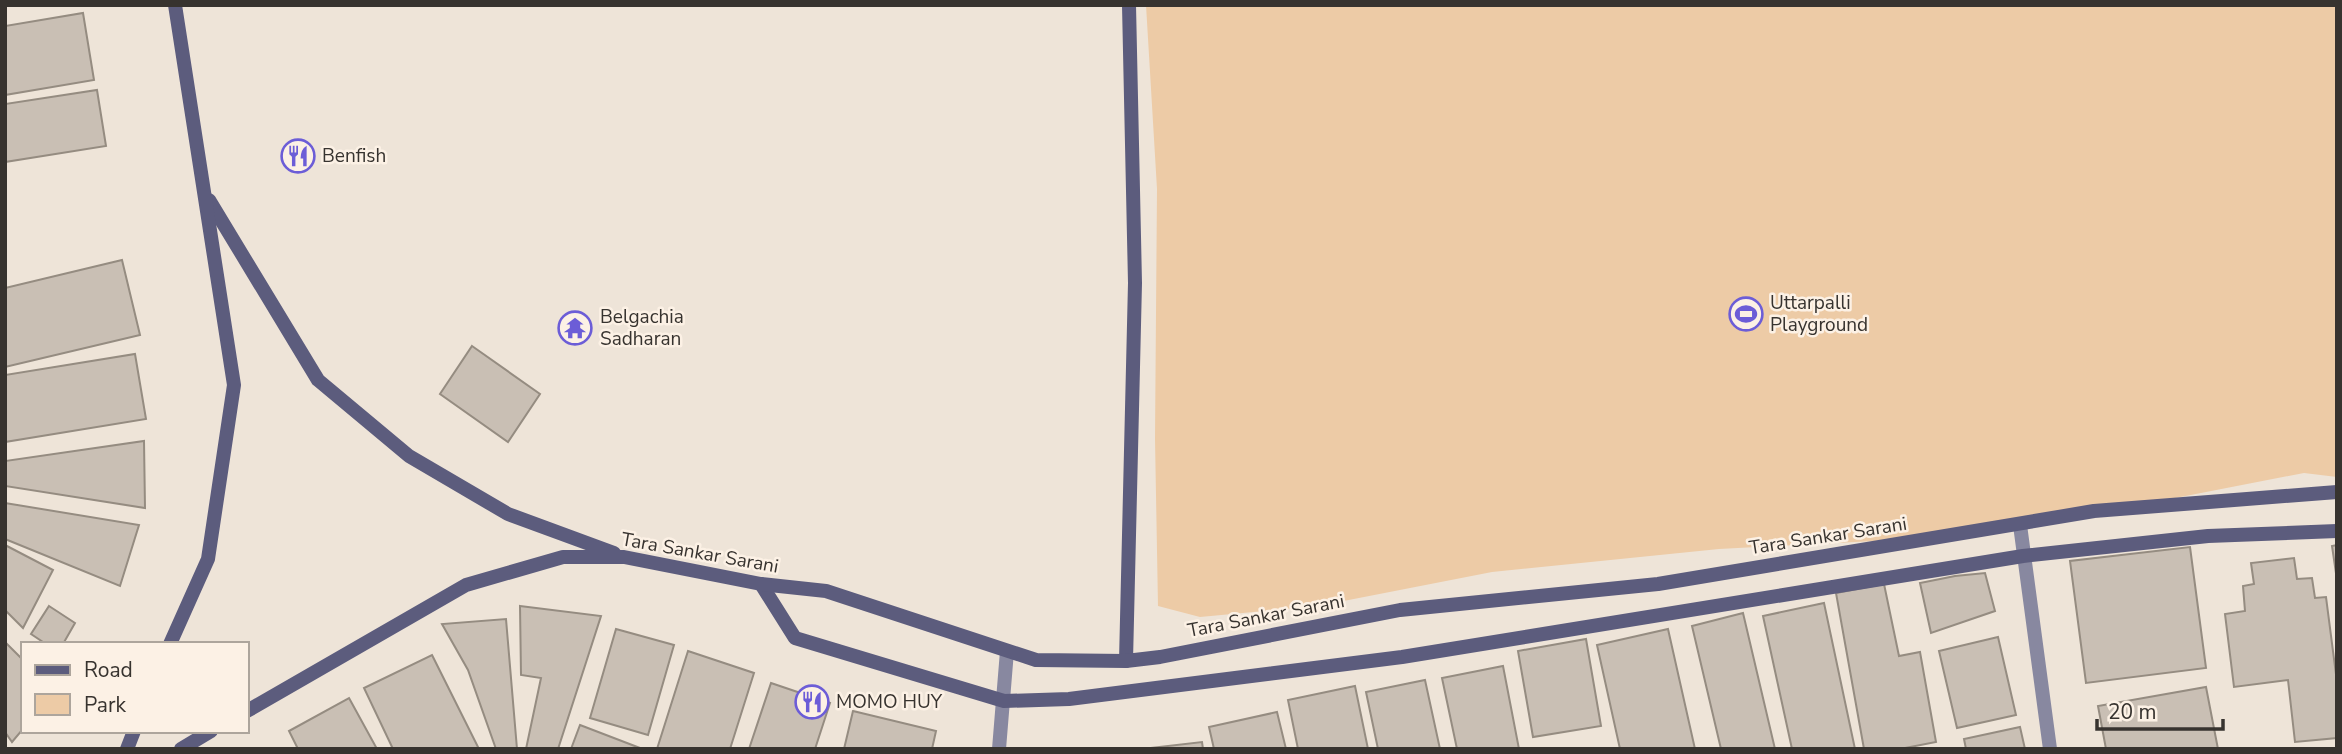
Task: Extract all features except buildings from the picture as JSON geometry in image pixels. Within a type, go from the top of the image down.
[{"type":"street","points":[[171,642],[208,559],[234,385],[175,5]]},
{"type":"street","points":[[1126,661],[1135,283],[1129,5]]},
{"type":"street","points":[[204,193],[318,380],[409,456],[508,514],[624,557]]},
{"type":"street","name":"Tara Sankar Sarani","points":[[248,710],[466,585],[563,557],[624,557],[761,584],[826,591],[1036,660],[1126,661],[1160,657],[1400,610],[1658,584],[2094,511],[2337,492]]},
{"type":"street","points":[[2020,525],[2050,749]]},
{"type":"street","points":[[761,584],[794,638],[1004,701],[1069,699],[1402,657],[2023,556],[2208,536],[2337,531]]},
{"type":"street","points":[[999,749],[1007,651]]},
{"type":"street","points":[[181,749],[208,733]]},
{"type":"green space","name":"Uttarpalli Playground","points":[[1146,5],[2337,5],[2337,477],[2304,473],[2119,509],[1932,538],[1719,549],[1492,572],[1318,606],[1200,617],[1158,606],[1155,439],[1157,189]]},
{"type":"place","name":"Benfish","points":[[298,156]]},
{"type":"place","name":"Uttarpalli Playground","points":[[1746,314]]},
{"type":"place","name":"Belgachia Sadharan","points":[[575,328]]},
{"type":"place","name":"MOMO HUY","points":[[812,702]]}]
